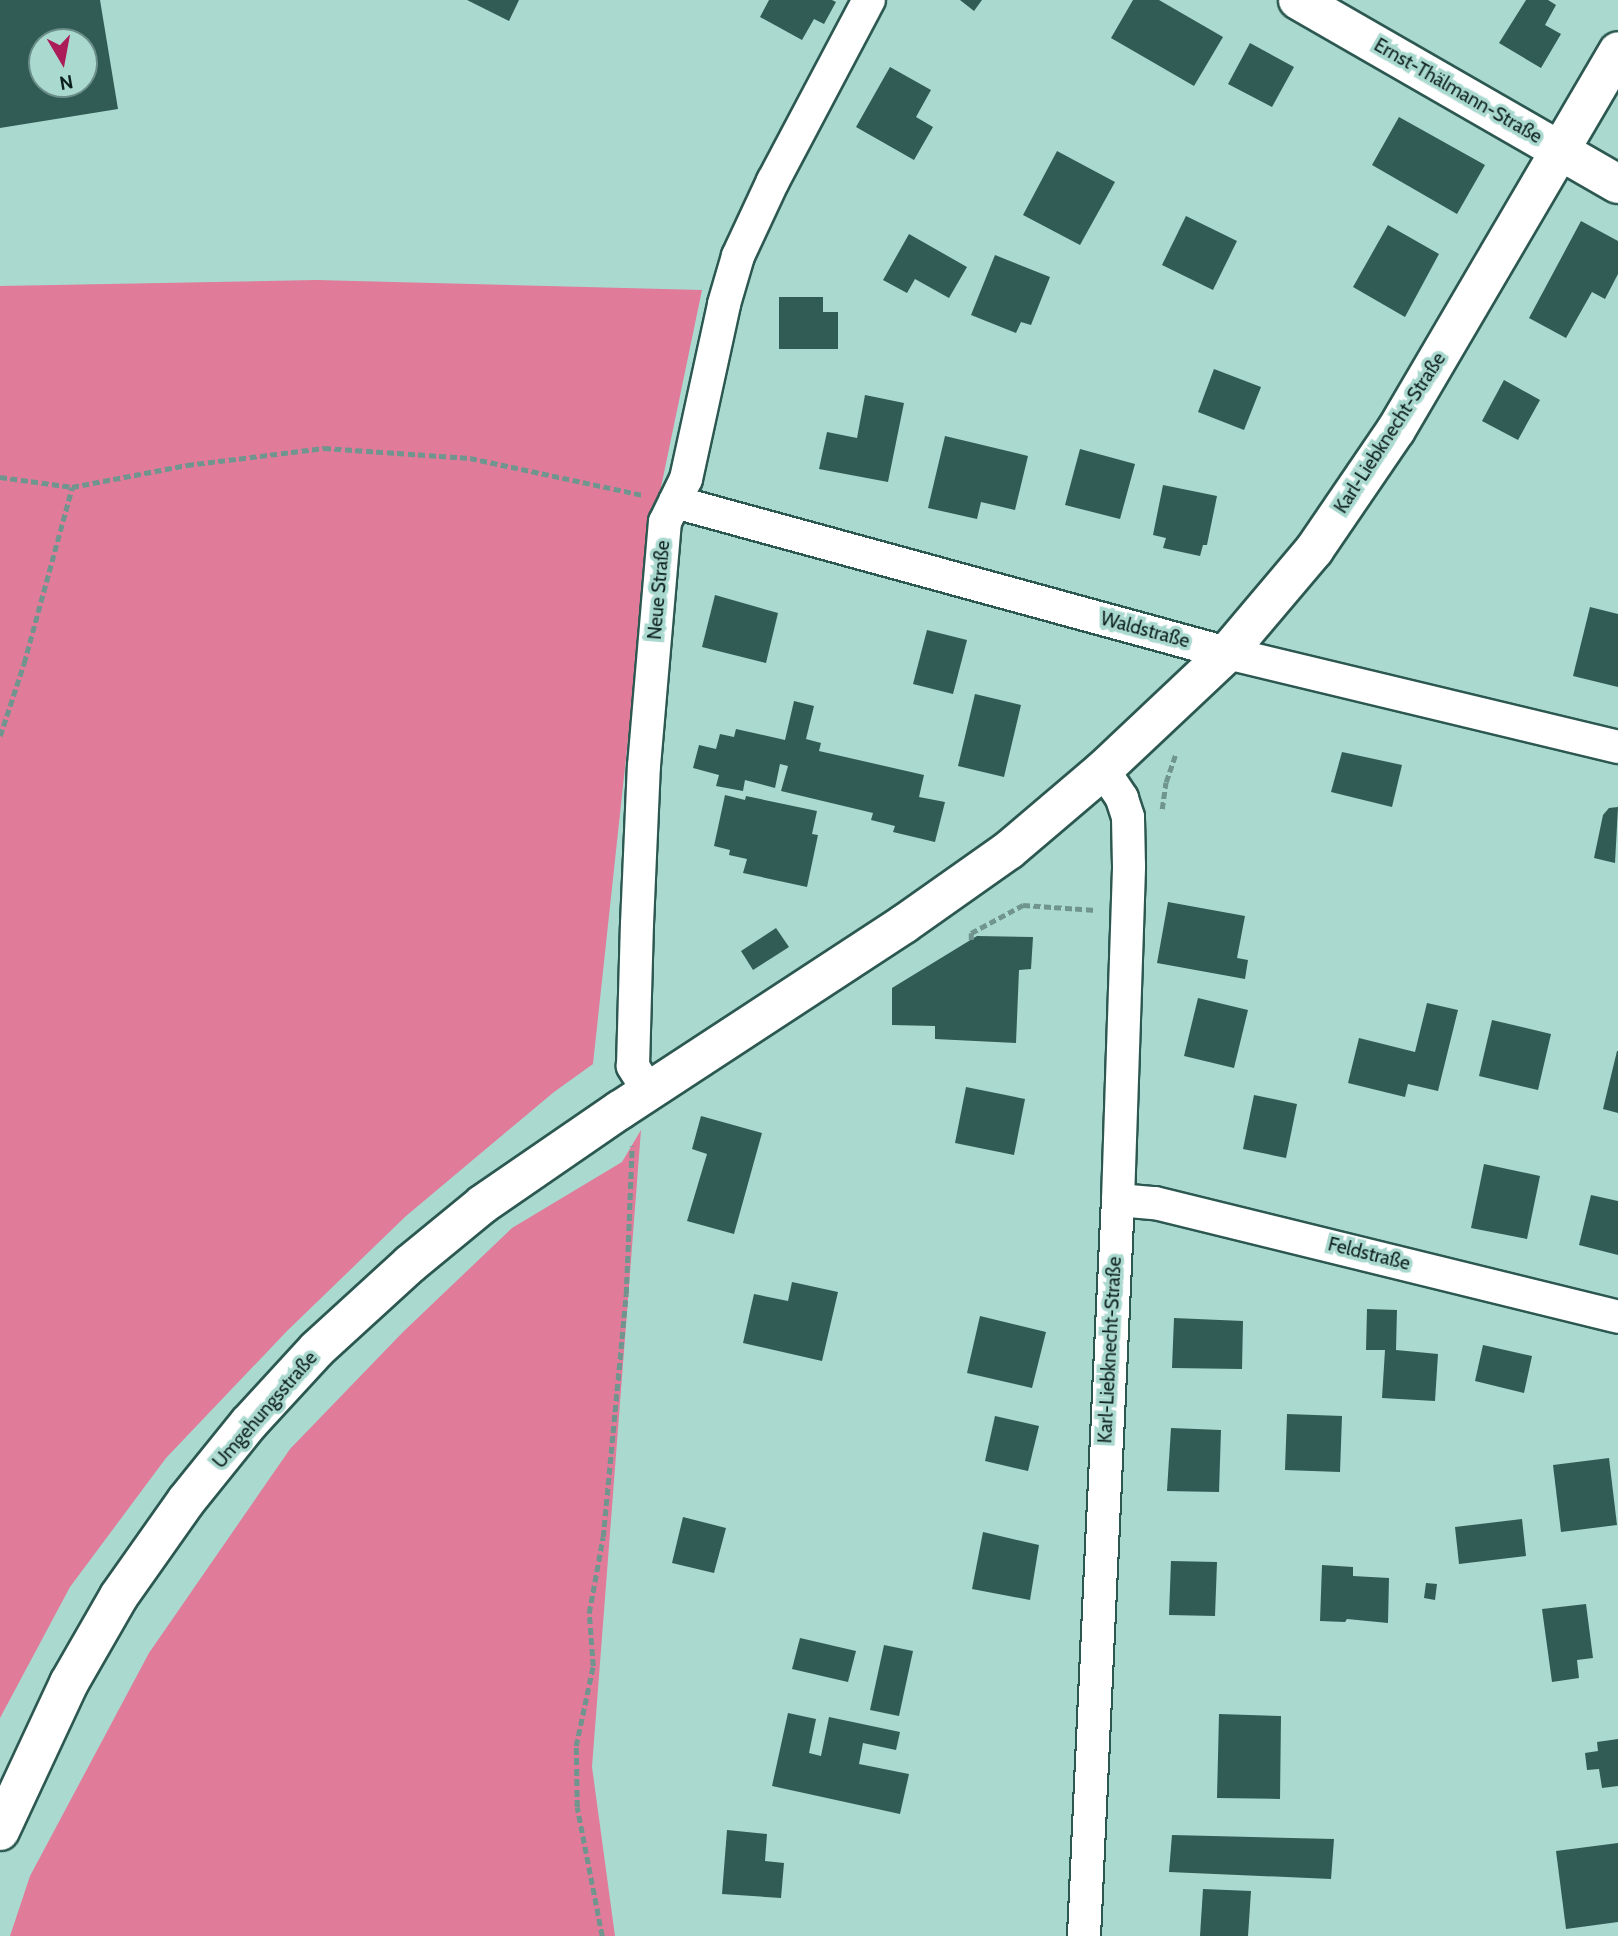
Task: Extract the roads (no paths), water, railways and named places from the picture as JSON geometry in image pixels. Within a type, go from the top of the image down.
[{"type":"main road","name":"Ernst-Thälmann-Straße","points":[[1298,0],[1618,184]]},
{"type":"main road","name":"Karl-Liebknecht-Straße","points":[[634,1101],[1009,850],[1103,770],[1227,653],[1314,550],[1396,430],[1618,51]]},
{"type":"main road","name":"Umgehungsstraße","points":[[0,1831],[69,1683],[119,1596],[186,1502],[249,1423],[317,1349],[410,1264],[484,1204],[634,1101]]},
{"type":"street","name":"Neue Straße","points":[[634,1101],[637,924],[665,522],[686,479],[724,304],[738,256],[779,169],[869,0]]},
{"type":"street","name":"Waldstraße","points":[[675,502],[1227,653],[1618,747]]},
{"type":"street","name":"Karl-Liebknecht-Straße","points":[[1084,1936],[1118,1199],[1128,912],[1128,817],[1122,798],[1103,770]]},
{"type":"street","name":"Feldstraße","points":[[1118,1199],[1155,1203],[1618,1317]]}]
